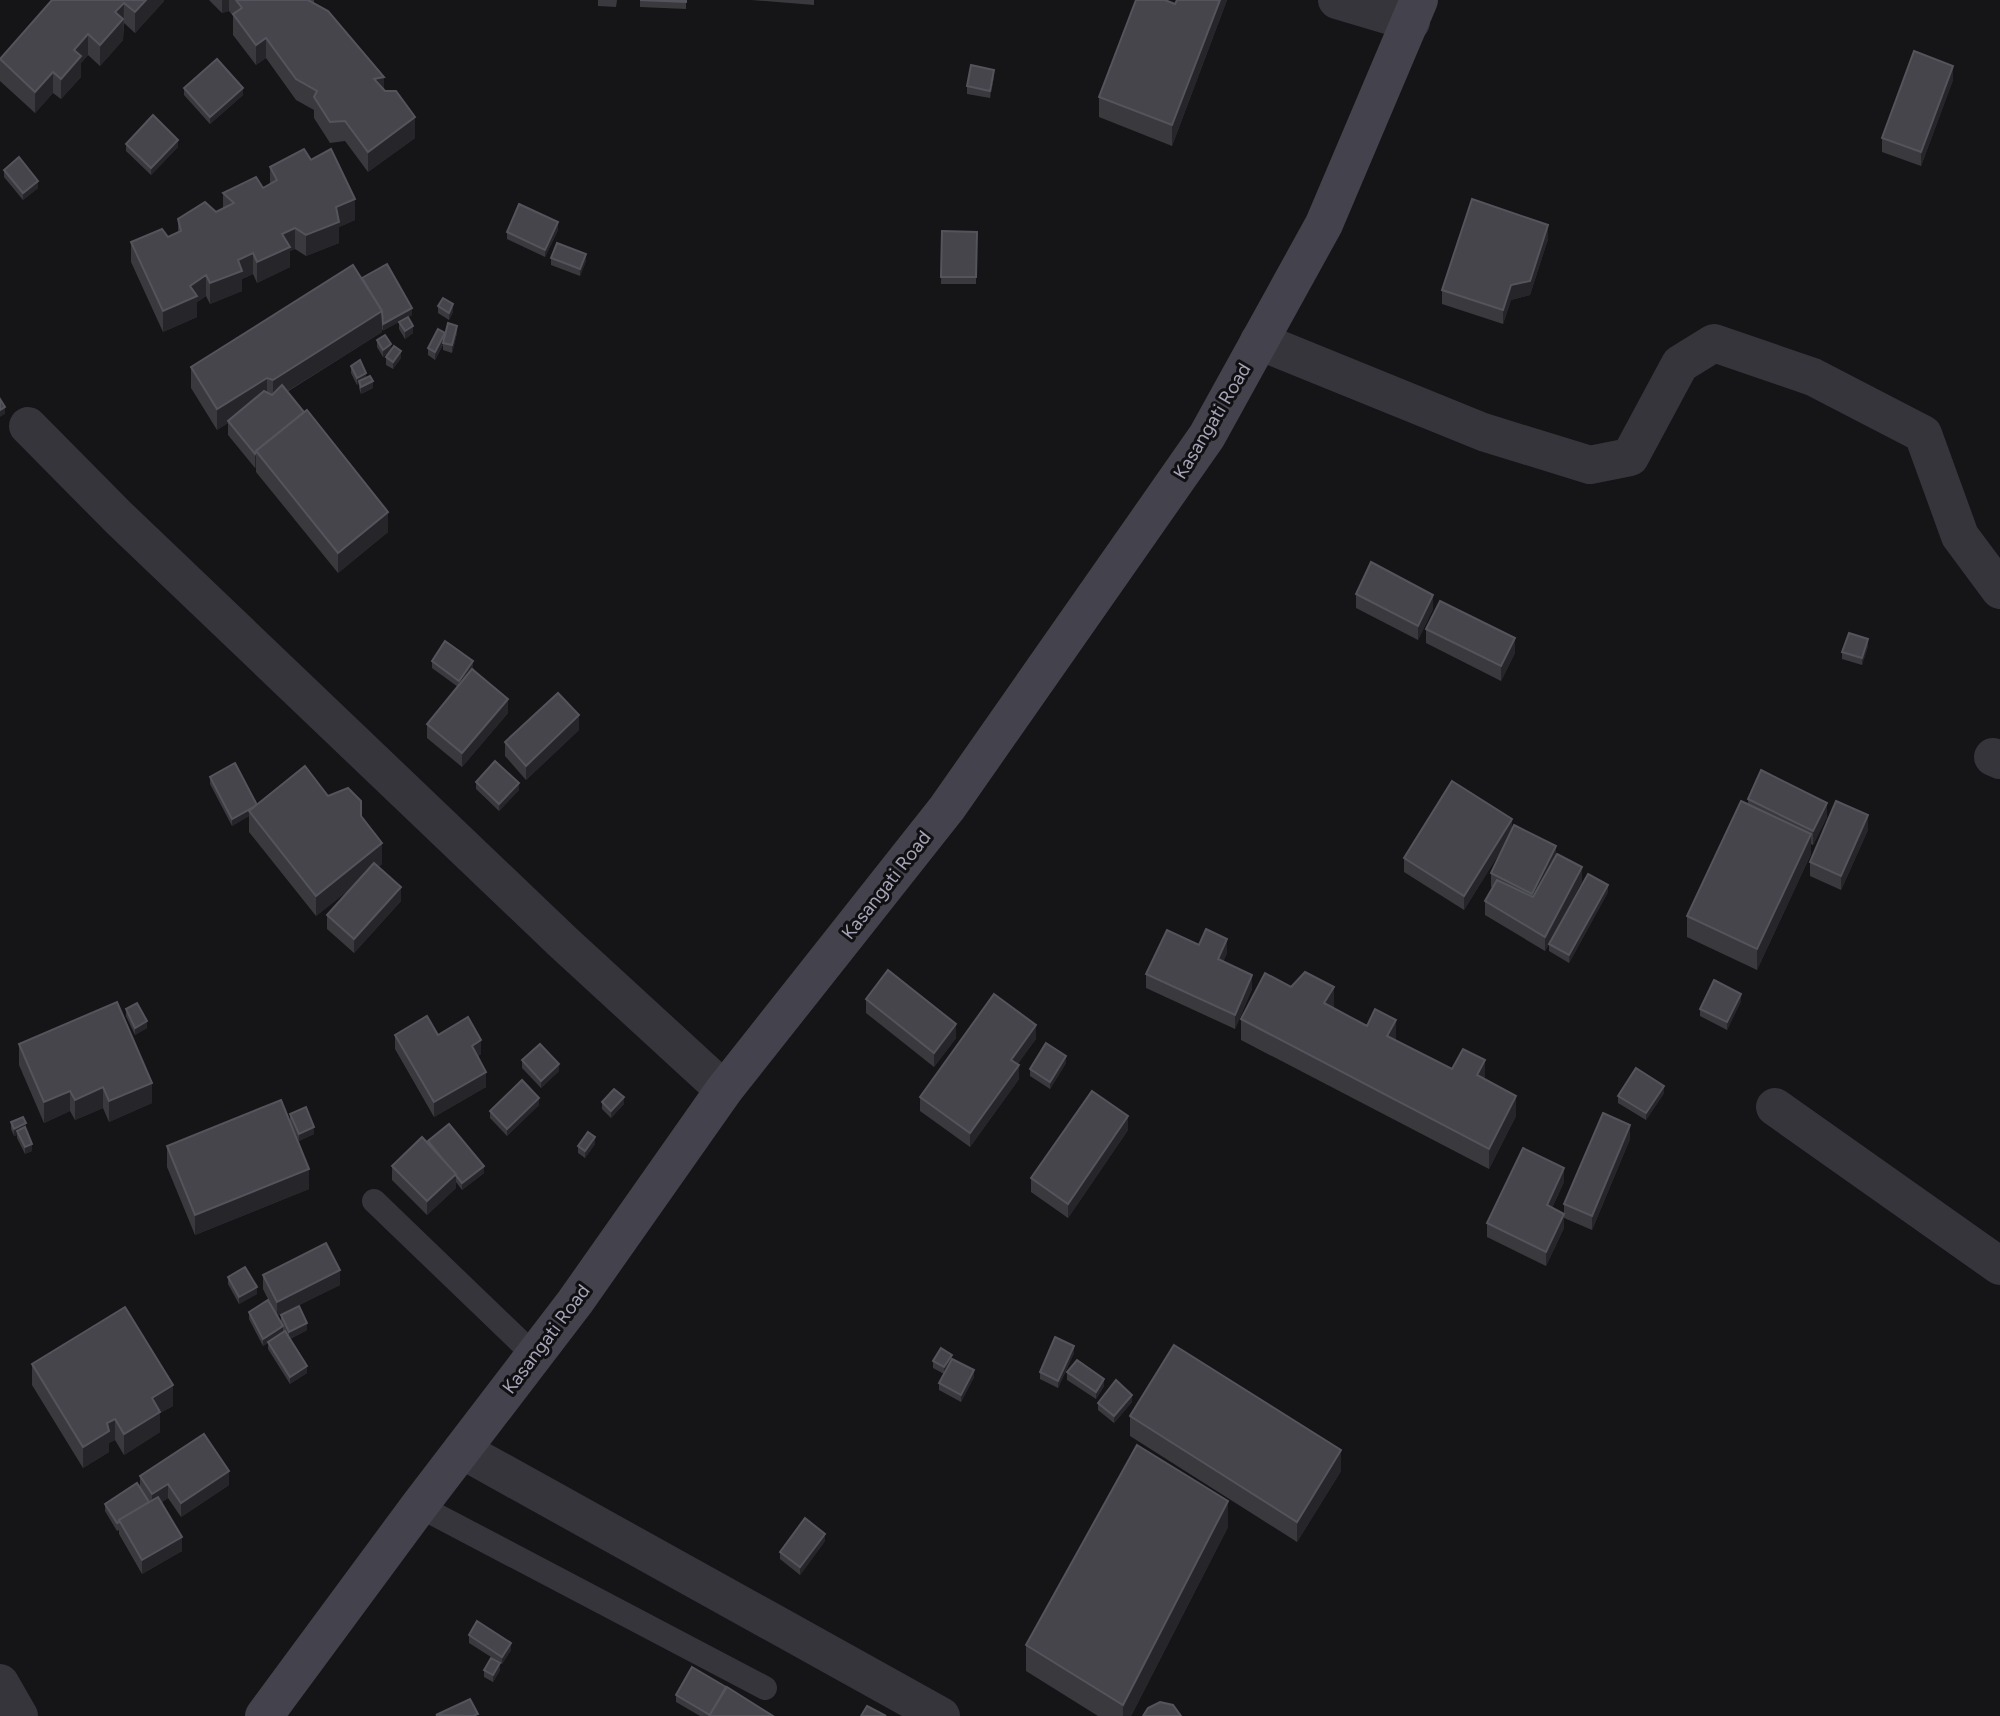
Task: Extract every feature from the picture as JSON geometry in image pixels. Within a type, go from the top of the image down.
[{"type":"street","points":[[1337,0],[1415,11]]},
{"type":"street","name":"Kasangati Road","points":[[264,1716],[461,1450],[575,1302],[724,1090],[947,808],[1207,436],[1324,225],[1415,11]]},
{"type":"street","points":[[1259,341],[1483,432],[1590,466],[1630,457],[1680,364],[1714,343],[1813,377],[1923,434],[1959,536],[2000,590]]},
{"type":"street","points":[[28,426],[119,518],[564,943],[724,1090]]},
{"type":"street","points":[[1775,1107],[2000,1266]]},
{"type":"street","points":[[461,1450],[941,1716]]},
{"type":"street","points":[[0,1683],[19,1716]]},
{"type":"lane","points":[[374,1201],[534,1355]]},
{"type":"lane","points":[[419,1506],[765,1688]]},
{"type":"building","points":[[52,0],[146,0],[135,12],[124,3],[115,12],[123,19],[100,45],[88,34],[74,50],[81,56],[61,79],[53,72],[35,92],[0,59]]},
{"type":"building","points":[[236,0],[308,0],[328,11],[384,77],[374,79],[385,91],[396,91],[415,117],[368,152],[345,121],[330,122],[314,97],[317,91],[296,79],[266,38],[256,45],[233,14],[242,8]]},
{"type":"building","points":[[640,0],[686,0],[686,2]]},
{"type":"building","points":[[1136,0],[1165,0],[1175,4],[1177,0],[1220,0],[1172,125],[1099,97]]},
{"type":"building","points":[[1914,51],[1953,66],[1921,152],[1882,138]]},
{"type":"building","points":[[217,59],[243,88],[210,117],[184,88]]},
{"type":"building","points":[[971,65],[994,70],[990,91],[967,86]]},
{"type":"building","points":[[153,115],[178,140],[151,168],[126,144]]},
{"type":"building","points":[[304,149],[311,160],[331,149],[355,199],[336,207],[339,222],[306,235],[295,228],[282,234],[290,247],[257,262],[253,253],[238,260],[242,271],[210,283],[206,275],[190,286],[197,296],[163,311],[131,242],[162,229],[168,237],[181,231],[178,219],[205,202],[216,212],[234,203],[223,193],[256,177],[263,188],[277,180],[270,167]]},
{"type":"building","points":[[19,157],[38,181],[23,193],[4,170]]},
{"type":"building","points":[[1472,199],[1548,225],[1530,281],[1511,285],[1503,310],[1442,290]]},
{"type":"building","points":[[519,204],[558,222],[545,250],[507,232]]},
{"type":"building","points":[[942,231],[977,232],[976,277],[941,277]]},
{"type":"building","points":[[557,243],[586,254],[580,269],[551,258]]},
{"type":"building","points":[[387,264],[412,308],[383,324],[382,311],[362,278]]},
{"type":"building","points":[[353,265],[382,311],[273,380],[267,378],[217,409],[191,367]]},
{"type":"building","points":[[443,298],[453,304],[449,313],[438,306]]},
{"type":"building","points":[[408,317],[413,326],[405,331],[399,322]]},
{"type":"building","points":[[448,323],[457,326],[452,345],[443,343]]},
{"type":"building","points":[[438,329],[445,333],[435,352],[428,348]]},
{"type":"building","points":[[385,335],[391,344],[383,350],[377,340]]},
{"type":"building","points":[[394,346],[401,351],[393,362],[386,357]]},
{"type":"building","points":[[360,360],[366,373],[357,378],[351,366]]},
{"type":"building","points":[[370,376],[373,381],[361,387],[359,381]]},
{"type":"building","points":[[282,385],[304,412],[255,454],[228,421],[264,391],[272,395]]},
{"type":"building","points":[[307,410],[388,512],[338,553],[256,451]]},
{"type":"building","points":[[1371,562],[1433,595],[1418,626],[1356,594]]},
{"type":"building","points":[[1440,601],[1515,638],[1501,666],[1426,629]]},
{"type":"building","points":[[1849,633],[1868,639],[1862,658],[1842,652]]},
{"type":"building","points":[[445,641],[473,661],[459,681],[432,661]]},
{"type":"building","points":[[472,669],[508,699],[462,753],[427,724]]},
{"type":"building","points":[[558,693],[579,715],[526,766],[505,742]]},
{"type":"building","points":[[495,761],[519,783],[499,804],[476,782]]},
{"type":"building","points":[[235,763],[257,805],[232,819],[210,777]]},
{"type":"building","points":[[305,766],[328,796],[348,788],[361,801],[361,816],[382,843],[316,896],[249,811]]},
{"type":"building","points":[[1761,770],[1827,803],[1813,831],[1748,799]]},
{"type":"building","points":[[1452,781],[1512,819],[1464,896],[1404,858]]},
{"type":"building","points":[[1741,801],[1811,834],[1757,949],[1687,916]]},
{"type":"building","points":[[1836,801],[1868,815],[1841,876],[1810,862]]},
{"type":"building","points":[[1514,825],[1556,846],[1532,894],[1491,873]]},
{"type":"building","points":[[1557,854],[1582,867],[1545,937],[1485,901],[1497,880],[1533,897]]},
{"type":"building","points":[[374,863],[401,887],[354,939],[327,915]]},
{"type":"building","points":[[1588,874],[1608,885],[1569,955],[1549,944]]},
{"type":"building","points":[[1206,929],[1227,939],[1218,959],[1252,975],[1235,1015],[1146,974],[1167,930],[1199,945]]},
{"type":"building","points":[[888,970],[956,1024],[934,1053],[866,999]]},
{"type":"building","points":[[1305,972],[1334,987],[1324,1003],[1367,1026],[1375,1009],[1396,1020],[1387,1036],[1452,1069],[1463,1049],[1485,1060],[1477,1075],[1516,1096],[1489,1149],[1241,1019],[1265,973],[1291,987]]},
{"type":"building","points":[[1714,980],[1741,994],[1727,1022],[1700,1009]]},
{"type":"building","points":[[994,994],[1036,1025],[1011,1060],[1019,1065],[970,1133],[920,1097]]},
{"type":"building","points":[[117,1002],[152,1083],[109,1101],[103,1087],[75,1100],[70,1091],[44,1102],[19,1044]]},
{"type":"building","points":[[137,1003],[147,1021],[135,1028],[126,1009]]},
{"type":"building","points":[[427,1016],[438,1035],[468,1017],[481,1040],[472,1046],[486,1072],[434,1102],[395,1035]]},
{"type":"building","points":[[1046,1043],[1066,1056],[1050,1082],[1030,1069]]},
{"type":"building","points":[[540,1044],[559,1064],[541,1081],[522,1060]]},
{"type":"building","points":[[1636,1068],[1664,1086],[1646,1113],[1618,1096]]},
{"type":"building","points":[[522,1080],[539,1098],[507,1129],[490,1111]]},
{"type":"building","points":[[614,1089],[624,1097],[611,1111],[602,1102]]},
{"type":"building","points":[[1092,1091],[1128,1116],[1068,1204],[1031,1178]]},
{"type":"building","points":[[281,1100],[309,1169],[195,1215],[167,1146]]},
{"type":"building","points":[[306,1107],[314,1127],[299,1134],[290,1114]]},
{"type":"building","points":[[1603,1113],[1630,1125],[1592,1216],[1564,1204]]},
{"type":"building","points":[[23,1117],[26,1123],[14,1129],[11,1122]]},
{"type":"building","points":[[449,1124],[484,1166],[462,1183],[428,1141]]},
{"type":"building","points":[[25,1127],[32,1144],[25,1147],[17,1131]]},
{"type":"building","points":[[588,1132],[595,1137],[585,1151],[578,1146]]},
{"type":"building","points":[[422,1137],[456,1174],[427,1201],[392,1166]]},
{"type":"building","points":[[1523,1148],[1564,1168],[1547,1205],[1564,1214],[1546,1252],[1487,1223]]},
{"type":"building","points":[[326,1243],[340,1270],[277,1302],[263,1275]]},
{"type":"building","points":[[245,1267],[257,1287],[239,1297],[228,1277]]},
{"type":"building","points":[[268,1300],[283,1326],[263,1339],[249,1312]]},
{"type":"building","points":[[299,1306],[307,1323],[289,1332],[281,1315]]},
{"type":"building","points":[[125,1307],[173,1385],[152,1398],[160,1412],[124,1434],[115,1419],[107,1423],[109,1431],[83,1447],[32,1364]]},
{"type":"building","points":[[285,1331],[307,1366],[290,1377],[268,1342]]},
{"type":"building","points":[[1055,1337],[1074,1346],[1058,1381],[1040,1372]]},
{"type":"building","points":[[1174,1345],[1341,1450],[1297,1522],[1130,1416]]},
{"type":"building","points":[[941,1348],[952,1355],[944,1367],[933,1361]]},
{"type":"building","points":[[952,1359],[974,1370],[961,1395],[939,1383]]},
{"type":"building","points":[[1077,1360],[1104,1379],[1096,1392],[1067,1372]]},
{"type":"building","points":[[1116,1380],[1132,1395],[1114,1416],[1098,1403]]},
{"type":"building","points":[[204,1434],[229,1471],[181,1503],[168,1484],[152,1494],[140,1476]]},
{"type":"building","points":[[1137,1445],[1228,1501],[1123,1705],[1026,1645]]},
{"type":"building","points":[[137,1483],[149,1502],[117,1523],[105,1504]]},
{"type":"building","points":[[158,1497],[182,1537],[142,1560],[119,1520]]},
{"type":"building","points":[[805,1518],[825,1534],[800,1567],[780,1552]]},
{"type":"building","points":[[477,1621],[511,1643],[502,1657],[469,1635]]},
{"type":"building","points":[[491,1658],[500,1663],[493,1675],[484,1670]]},
{"type":"building","points":[[692,1667],[726,1687],[710,1715],[676,1695]]},
{"type":"building","points":[[727,1687],[773,1716],[709,1716]]},
{"type":"building","points":[[470,1699],[478,1714],[436,1715]]},
{"type":"building","points":[[1160,1702],[1173,1705],[1181,1716],[1143,1716],[1148,1708]]},
{"type":"building","points":[[867,1706],[886,1716],[861,1716]]}]
